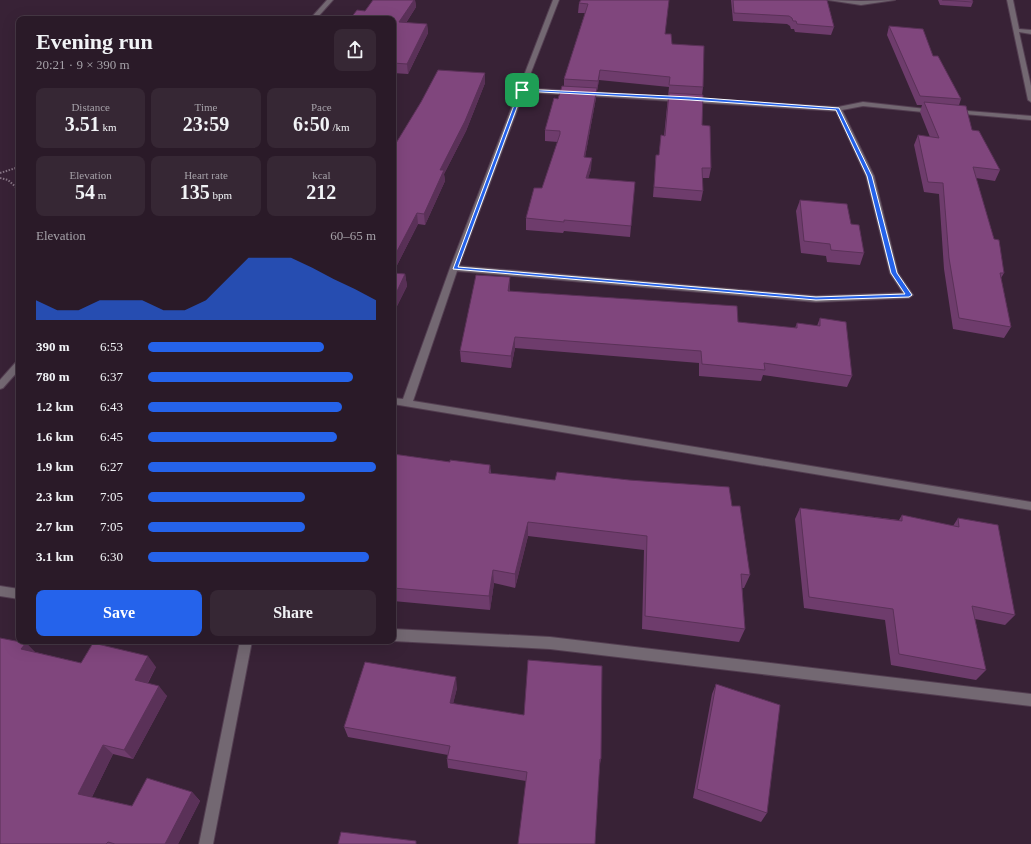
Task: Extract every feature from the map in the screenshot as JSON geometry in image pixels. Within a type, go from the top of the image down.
[{"type":"street","points":[[316,16],[330,0]]},
{"type":"street","points":[[407,403],[454,268],[556,0]]},
{"type":"street","points":[[831,0],[862,3],[892,0]]},
{"type":"street","points":[[1010,0],[1031,100]]},
{"type":"street","points":[[1016,30],[1031,32]]},
{"type":"street","points":[[522,90],[690,98],[838,109],[863,104],[942,111]]},
{"type":"street","points":[[454,268],[816,299],[909,295],[894,273],[870,176],[838,109]]},
{"type":"street","points":[[949,112],[1031,118]]},
{"type":"street","points":[[0,386],[16,367]]},
{"type":"street","points":[[8,376],[16,376]]},
{"type":"street","points":[[396,401],[1031,506]]},
{"type":"street","points":[[0,591],[16,594]]},
{"type":"street","points":[[396,635],[550,643],[1031,700]]},
{"type":"street","points":[[206,844],[245,644]]},
{"type":"path","points":[[0,173],[16,168]]},
{"type":"path","points":[[0,178],[8,180],[16,187]]},
{"type":"building","points":[[373,0],[414,0],[399,22],[427,24],[407,64],[396,63],[396,16],[352,16],[357,10],[365,11]]},
{"type":"building","points":[[581,0],[669,0],[665,34],[671,34],[672,44],[704,46],[703,87],[669,85],[670,77],[600,70],[598,81],[564,79],[588,4],[579,3]]},
{"type":"building","points":[[733,0],[827,0],[834,27],[797,24],[796,21],[793,21],[789,16],[734,13]]},
{"type":"building","points":[[942,0],[972,0],[973,2]]},
{"type":"building","points":[[889,26],[923,29],[933,56],[938,56],[961,99],[920,96]]},
{"type":"building","points":[[438,70],[485,73],[465,121],[440,170],[444,170],[424,214],[417,213],[396,253],[396,143],[421,102]]},
{"type":"building","points":[[562,86],[597,88],[584,157],[592,158],[586,178],[635,182],[631,226],[526,218],[534,188],[542,188],[560,134],[560,131],[545,130],[554,98],[558,99]]},
{"type":"building","points":[[669,93],[703,95],[702,125],[710,126],[711,168],[702,168],[703,191],[654,187],[656,155],[659,155],[661,135],[665,136]]},
{"type":"building","points":[[924,102],[966,106],[972,130],[979,131],[1000,170],[973,167],[994,239],[999,240],[1004,273],[1000,273],[1011,327],[959,318],[949,258],[943,183],[928,182],[918,135],[939,138]]},
{"type":"building","points":[[800,200],[847,204],[851,224],[859,225],[864,253],[831,250],[830,244],[804,241]]},
{"type":"building","points":[[396,273],[405,274],[396,294]]},
{"type":"building","points":[[476,275],[510,277],[508,291],[737,306],[738,322],[797,328],[797,323],[820,326],[820,318],[846,322],[852,376],[764,363],[765,370],[702,364],[701,351],[515,337],[511,356],[460,351]]},
{"type":"building","points":[[396,454],[450,462],[450,460],[490,465],[489,473],[555,480],[557,472],[629,480],[729,487],[732,506],[740,506],[750,575],[741,574],[745,629],[645,616],[647,536],[528,522],[515,574],[493,570],[489,596],[396,588]]},
{"type":"building","points":[[800,508],[902,521],[902,515],[959,527],[958,518],[998,525],[1015,615],[972,606],[986,670],[899,654],[893,609],[809,597]]},
{"type":"building","points":[[0,638],[16,641],[16,644],[25,644],[21,649],[81,663],[92,644],[148,656],[135,680],[159,686],[124,750],[103,745],[78,794],[132,806],[147,778],[192,792],[165,844],[115,844],[108,842],[106,844],[0,844]]},
{"type":"building","points":[[528,660],[602,666],[601,759],[595,844],[518,844],[527,772],[447,759],[450,746],[344,727],[365,662],[456,677],[450,703],[524,715]]},
{"type":"building","points":[[716,684],[780,705],[767,813],[697,789]]},
{"type":"building","points":[[341,832],[416,841],[416,844],[338,844]]},
{"type":"route","points":[[522,90],[690,98],[838,109],[870,176],[894,273],[909,295],[816,299],[454,268],[522,90]]}]
